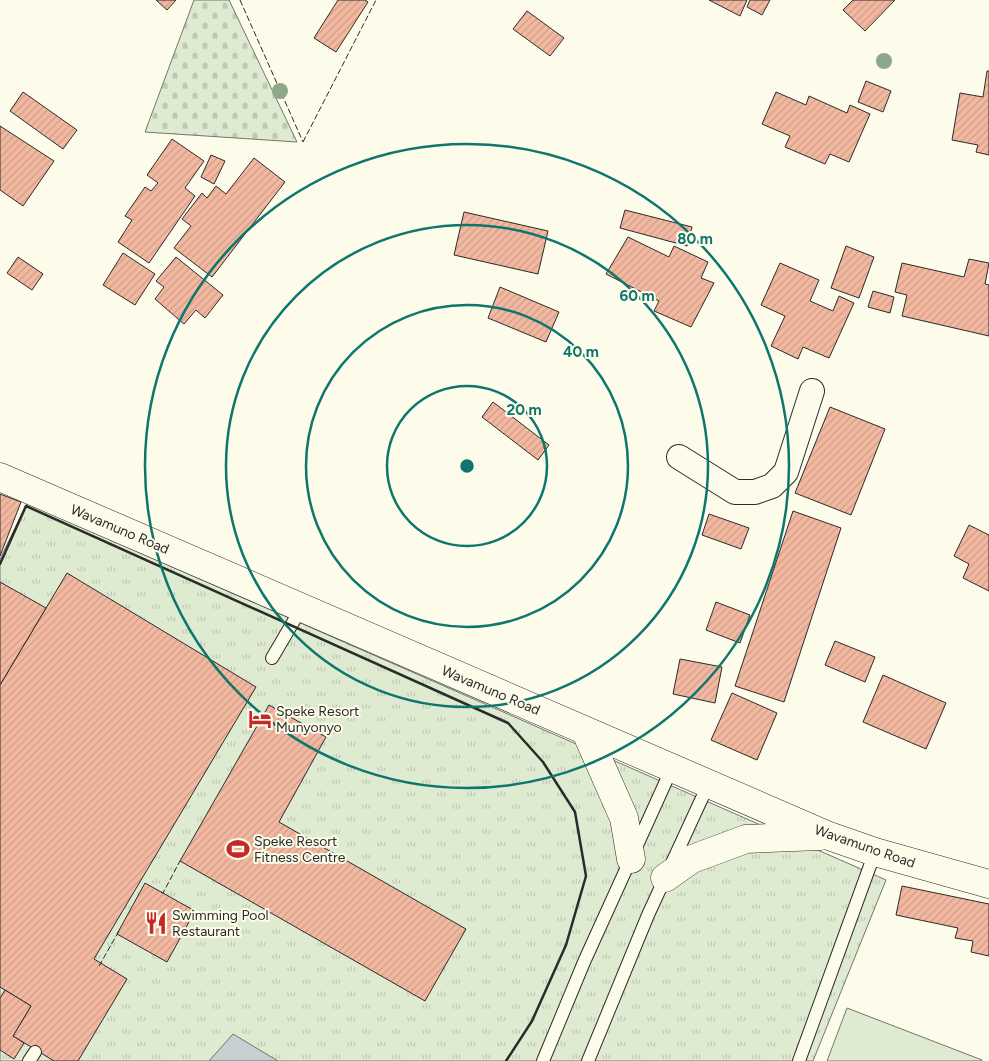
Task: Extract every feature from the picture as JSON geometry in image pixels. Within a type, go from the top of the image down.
[{"type":"main road","name":"Wavamuno Road","points":[[0,477],[829,836],[875,852],[989,884]]},
{"type":"main road","points":[[586,732],[624,818],[631,859]]},
{"type":"main road","points":[[665,878],[692,859],[746,839],[829,836]]},
{"type":"street","points":[[679,457],[735,492],[755,492],[772,486],[786,472],[812,390]]},
{"type":"lane","points":[[272,658],[302,607]]},
{"type":"lane","points":[[543,1061],[584,962],[672,768]]},
{"type":"lane","points":[[588,1061],[665,878],[708,785]]},
{"type":"lane","points":[[799,1061],[875,852]]},
{"type":"green space","points":[[194,0],[229,0],[297,142],[145,132]]},
{"type":"green space","name":"Speke Resort Munyonyo","points":[[27,503],[886,880],[813,1061],[0,1061],[0,559]]},
{"type":"green space","points":[[847,1008],[982,1060],[982,1061],[827,1061]]},
{"type":"shaded area","points":[[233,1034],[278,1061],[209,1061]]},
{"type":"building","points":[[156,0],[176,0],[167,10]]},
{"type":"building","points":[[338,0],[365,0],[368,2],[336,52],[314,38]]},
{"type":"building","points":[[709,0],[747,0],[740,16]]},
{"type":"building","points":[[750,0],[770,0],[762,15],[747,7]]},
{"type":"building","points":[[853,0],[895,0],[865,31],[843,10]]},
{"type":"building","points":[[527,11],[564,38],[550,56],[513,29]]},
{"type":"building","points":[[987,71],[989,71],[989,155],[976,152],[978,145],[952,140],[960,93],[983,97]]},
{"type":"building","points":[[866,81],[891,91],[883,112],[858,102]]},
{"type":"building","points":[[23,92],[77,130],[63,149],[10,111]]},
{"type":"building","points":[[776,92],[806,105],[809,96],[847,113],[850,105],[870,114],[849,162],[830,154],[825,164],[785,147],[790,136],[762,124]]},
{"type":"building","points":[[0,126],[54,161],[23,206],[0,190]]},
{"type":"building","points":[[172,139],[204,161],[185,188],[195,196],[149,263],[118,242],[132,220],[125,216],[145,187],[151,191],[158,183],[147,175]]},
{"type":"building","points":[[211,155],[225,161],[214,184],[201,177]]},
{"type":"building","points":[[254,158],[285,182],[212,277],[174,248],[191,226],[182,219],[202,193],[207,198],[216,186],[226,194]]},
{"type":"building","points":[[625,210],[692,227],[687,246],[620,228]]},
{"type":"building","points":[[464,212],[548,231],[538,274],[454,255]]},
{"type":"building","points":[[628,237],[669,257],[674,246],[708,262],[701,278],[714,283],[691,327],[654,311],[659,301],[606,274]]},
{"type":"building","points":[[846,246],[874,257],[859,298],[831,288]]},
{"type":"building","points":[[123,253],[155,274],[135,305],[103,285]]},
{"type":"building","points":[[18,257],[43,274],[32,290],[7,273]]},
{"type":"building","points":[[176,257],[223,295],[205,318],[196,310],[184,324],[155,299],[164,287],[156,281]]},
{"type":"building","points":[[969,259],[989,263],[985,284],[989,285],[989,336],[902,316],[907,295],[895,292],[902,263],[964,277]]},
{"type":"building","points":[[780,263],[819,280],[810,301],[833,311],[839,296],[854,303],[829,358],[803,347],[798,359],[771,346],[785,316],[761,305]]},
{"type":"building","points":[[500,287],[559,312],[546,342],[488,318]]},
{"type":"building","points":[[873,291],[894,297],[890,313],[868,307]]},
{"type":"building","points":[[493,402],[549,445],[538,460],[482,417]]},
{"type":"building","points":[[830,407],[885,429],[851,515],[795,493]]},
{"type":"building","points":[[0,494],[21,502],[0,556]]},
{"type":"building","points":[[793,511],[841,528],[784,702],[735,686]]},
{"type":"building","points":[[709,514],[749,528],[741,549],[702,535]]},
{"type":"building","points":[[969,525],[989,535],[989,591],[963,578],[969,564],[954,556]]},
{"type":"building","points":[[67,573],[256,687],[94,959],[127,979],[78,1061],[54,1061],[13,1036],[31,1006],[0,987],[0,685]]},
{"type":"building","points":[[0,582],[46,608],[0,685]]},
{"type":"building","points":[[716,602],[750,615],[740,643],[706,630]]},
{"type":"building","points":[[835,641],[875,657],[865,682],[825,665]]},
{"type":"building","points":[[680,659],[722,667],[715,703],[673,694]]},
{"type":"building","points":[[883,675],[946,703],[926,749],[863,722]]},
{"type":"building","points":[[732,693],[777,713],[757,760],[711,740]]},
{"type":"building","points":[[269,705],[326,737],[279,822],[466,929],[425,1001],[180,861]]},
{"type":"building","name":"Swimming Pool Restaurant","points":[[145,883],[195,911],[167,962],[117,934]]},
{"type":"building","points":[[902,886],[989,904],[989,956],[971,952],[973,941],[955,938],[958,928],[896,915]]},
{"type":"building","points":[[5,990],[31,1006],[13,1036],[24,1043],[14,1059],[0,1050],[0,998]]},
{"type":"fence","points":[[240,0],[303,142]]},
{"type":"fence","points":[[303,142],[376,0]]},
{"type":"fence","points":[[161,892],[163,893],[180,861]]},
{"type":"fence","points":[[99,966],[119,931]]},
{"type":"wall","points":[[0,564],[26,506],[508,723],[543,762],[575,812],[586,876],[566,945],[532,1021],[506,1061]]},
{"type":"place","name":"Speke Resort Munyonyo","points":[[260,719]]},
{"type":"place","name":"Speke Resort Fitness Centre","points":[[238,849]]},
{"type":"place","name":"Swimming Pool Restaurant","points":[[156,923]]}]
